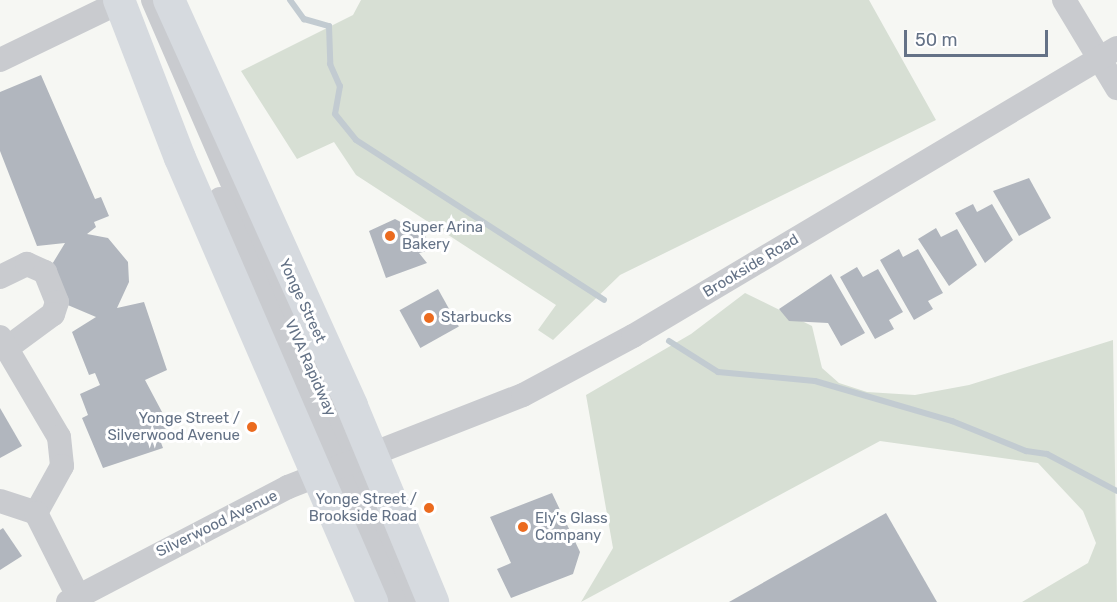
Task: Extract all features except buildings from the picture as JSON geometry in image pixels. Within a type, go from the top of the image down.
[{"type":"main road","name":"Yonge Street","points":[[169,0],[343,465],[372,602]]},
{"type":"main road","name":"Yonge Street","points":[[126,1],[343,465],[433,602]]},
{"type":"street","name":"VIVA Rapidway","points":[[153,0],[343,465],[394,602]]},
{"type":"street","points":[[1064,0],[1108,53],[1117,88]]},
{"type":"street","points":[[0,60],[126,1]]},
{"type":"street","name":"Brookside Road","points":[[343,465],[523,395],[633,336],[1108,53]]},
{"type":"street","points":[[0,278],[27,264],[45,272],[57,302],[53,314],[3,343],[59,437],[62,466],[36,513]]},
{"type":"street","name":"VIVA Rapidway","points":[[343,465],[414,602]]},
{"type":"street","name":"Silverwood Avenue","points":[[73,599],[343,465]]},
{"type":"street","points":[[0,501],[36,513],[73,599]]},
{"type":"shaded area","points":[[361,0],[869,0],[936,120],[620,275],[553,340],[538,330],[556,305],[356,175],[334,142],[297,159],[241,71],[353,15]]},
{"type":"shaded area","points":[[745,293],[812,326],[822,368],[839,383],[867,392],[915,395],[969,385],[1113,340],[1117,602],[1022,602],[1088,563],[1096,543],[1083,511],[1038,463],[880,441],[581,602],[613,548],[586,395],[691,334]]},
{"type":"waterway","points":[[290,0],[304,19],[329,26],[330,64],[340,86],[335,114],[356,140],[604,300]]},
{"type":"waterway","points":[[669,341],[718,372],[815,381],[952,421],[1026,451],[1047,454],[1117,491]]},
{"type":"place","name":"Super Arina Bakery","points":[[390,236]]},
{"type":"place","name":"Starbucks","points":[[429,318]]},
{"type":"place","name":"Yonge Street / Silverwood Avenue","points":[[252,427]]},
{"type":"place","name":"Yonge Street / Brookside Road","points":[[429,508]]},
{"type":"place","name":"Ely's Glass Company","points":[[523,527]]}]
